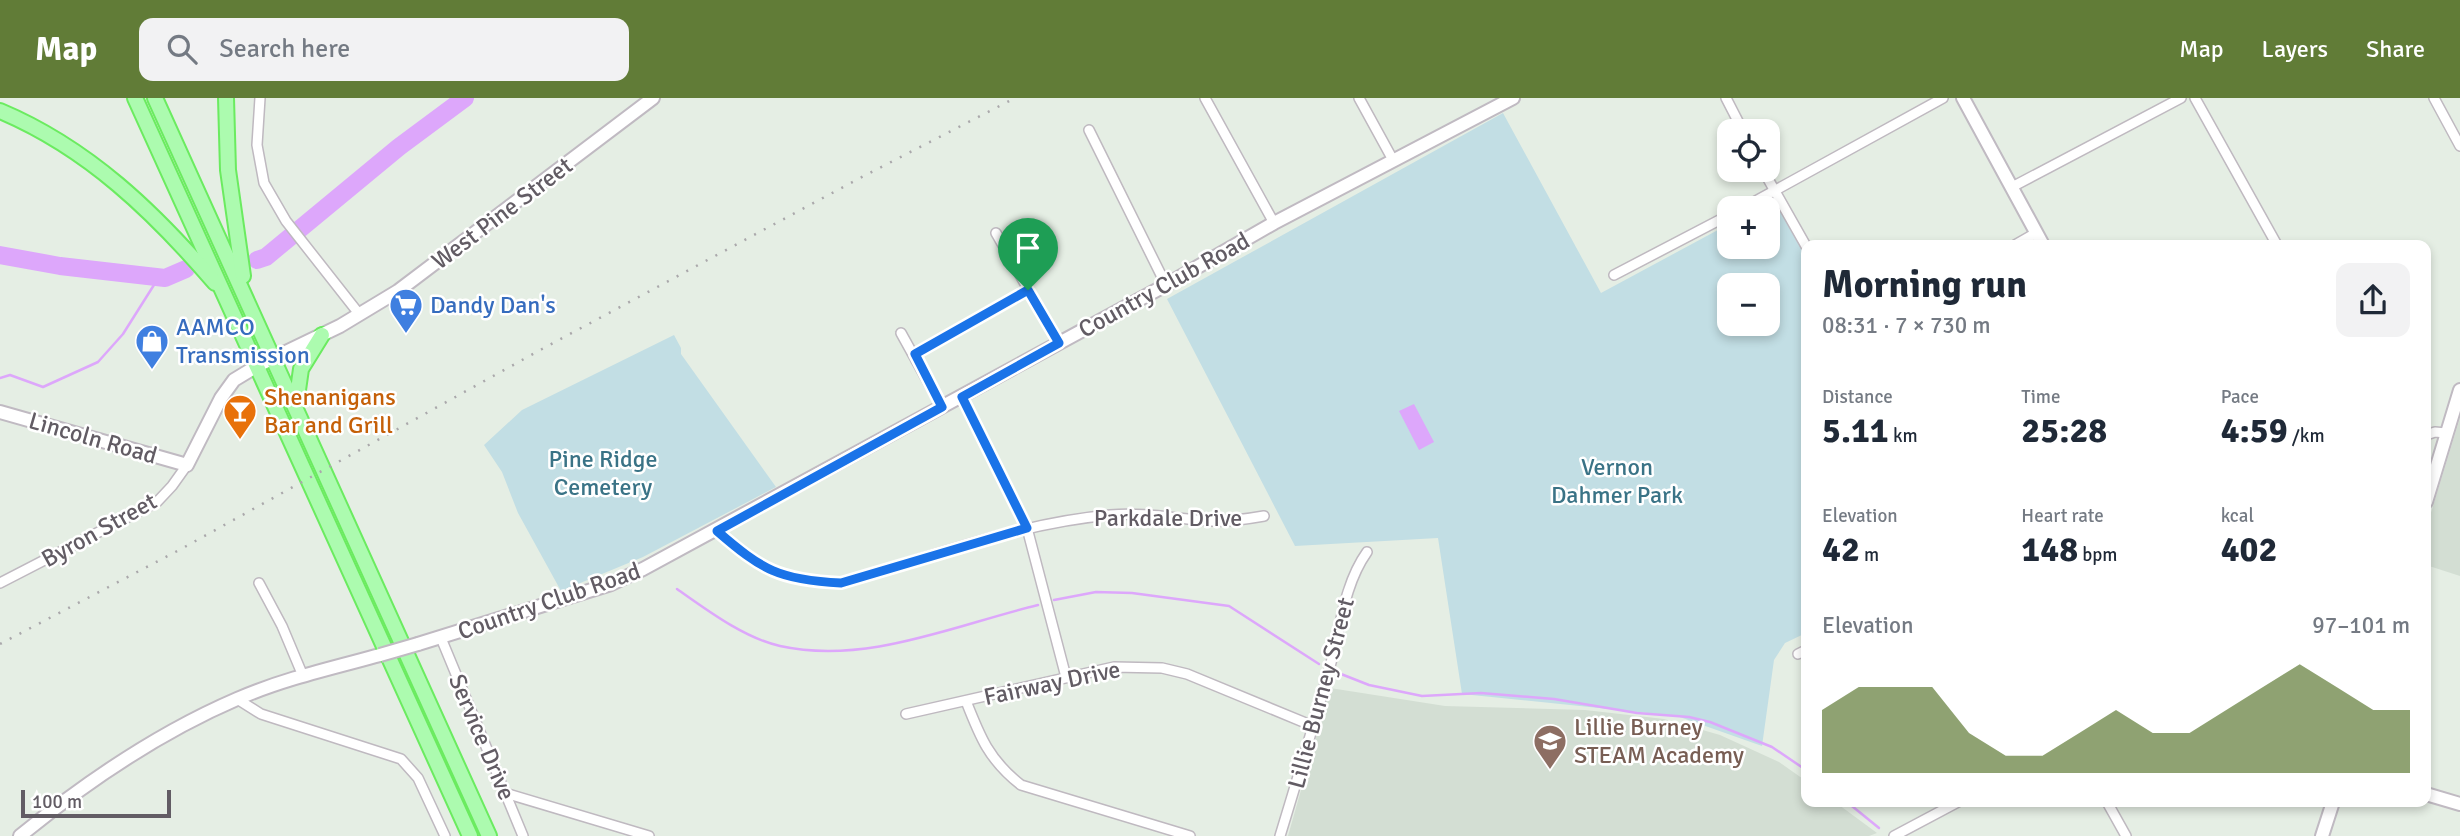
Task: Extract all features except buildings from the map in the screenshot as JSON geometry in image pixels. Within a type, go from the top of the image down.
[{"type":"main road","points":[[135,98],[470,836]]},
{"type":"main road","points":[[155,98],[489,836]]},
{"type":"main road","points":[[226,98],[228,170],[247,298]]},
{"type":"main road","points":[[0,111],[62,143],[112,178],[177,240],[227,297]]},
{"type":"main road","points":[[296,409],[296,391],[301,369],[322,335]]},
{"type":"street","points":[[260,98],[257,145],[264,183],[286,221],[360,315]]},
{"type":"street","name":"West Pine Street","points":[[187,465],[221,398],[234,380],[360,315],[434,264],[653,98]]},
{"type":"street","points":[[1205,98],[1274,223]]},
{"type":"street","points":[[1359,98],[1393,160]]},
{"type":"street","name":"Country Club Road","points":[[20,836],[112,766],[194,719],[237,699],[303,676],[440,638],[611,584],[717,531],[1492,103],[1513,98]]},
{"type":"street","points":[[1726,98],[1737,119]]},
{"type":"street","points":[[1767,196],[1943,98]]},
{"type":"street","points":[[1963,98],[2040,239]]},
{"type":"street","points":[[2012,187],[2182,98]]},
{"type":"street","points":[[2195,98],[2274,240]]},
{"type":"street","points":[[2434,98],[2460,146]]},
{"type":"street","points":[[1089,130],[1166,285]]},
{"type":"street","points":[[1770,182],[1803,240]]},
{"type":"street","points":[[1614,275],[1717,221]]},
{"type":"street","points":[[996,233],[1059,343]]},
{"type":"street","points":[[915,354],[1028,290]]},
{"type":"street","points":[[901,333],[942,407]]},
{"type":"street","points":[[2431,485],[2460,390]]},
{"type":"street","points":[[962,397],[1027,528],[1066,677]]},
{"type":"street","name":"Lincoln Road","points":[[0,412],[187,465]]},
{"type":"street","points":[[2431,433],[2446,433]]},
{"type":"street","name":"Byron Street","points":[[0,583],[157,502],[187,465]]},
{"type":"street","name":"Parkdale Drive","points":[[717,531],[764,568],[812,582],[841,583],[1027,528],[1111,514],[1212,521],[1264,516]]},
{"type":"street","name":"Lillie Burney Street","points":[[1280,836],[1313,726],[1349,589],[1357,566],[1367,552]]},
{"type":"street","points":[[259,583],[282,626],[303,676]]},
{"type":"street","name":"Service Drive","points":[[440,638],[523,836]]},
{"type":"street","name":"Fairway Drive","points":[[906,714],[1114,667],[1162,667],[1187,674],[1313,726]]},
{"type":"street","points":[[237,699],[261,715],[401,759],[418,778],[445,836]]},
{"type":"street","points":[[966,701],[984,747],[1009,776],[1021,785],[1190,836]]},
{"type":"street","points":[[505,793],[649,836]]},
{"type":"street","points":[[2431,795],[2460,804]]},
{"type":"street","points":[[1894,836],[1949,807]]},
{"type":"street","points":[[2110,807],[2126,836]]},
{"type":"street","points":[[2322,836],[2331,807]]},
{"type":"shaded area","points":[[1414,404],[1434,442],[1419,450],[1399,411]]},
{"type":"shaded area","points":[[2460,418],[2460,576],[2431,567],[2431,513]]},
{"type":"shaded area","name":"Lillie Burney STEAM Academy","points":[[1330,688],[1445,706],[1585,710],[1664,719],[1720,735],[1779,762],[1801,777],[1801,807],[1842,807],[1877,833],[1869,836],[1288,836]]},
{"type":"green space","name":"Vernon Dahmer Park","points":[[1503,113],[1601,293],[1717,230],[1717,259],[1780,259],[1780,202],[1801,243],[1801,635],[1785,643],[1774,660],[1762,746],[1677,716],[1462,694],[1438,538],[1295,546],[1167,299]]},
{"type":"green space","name":"Pine Ridge Cemetery","points":[[674,335],[681,354],[776,487],[643,557],[561,591],[518,513],[502,472],[484,445],[522,410]]},
{"type":"waterway","points":[[257,260],[266,257],[399,147],[465,98]]},
{"type":"waterway","points":[[0,255],[60,266],[165,278],[186,269]]},
{"type":"waterway","points":[[0,378],[10,375],[43,387],[98,362],[123,334],[159,277]]},
{"type":"waterway","points":[[677,589],[753,637],[780,646],[813,651],[878,647],[1038,605]]},
{"type":"waterway","points":[[1054,600],[1096,592],[1132,593],[1229,606],[1319,664]]},
{"type":"waterway","points":[[1341,674],[1369,685],[1422,696],[1481,693],[1554,699],[1637,713],[1689,717],[1710,722],[1772,747],[1801,767]]},
{"type":"waterway","points":[[1853,807],[1879,828]]},
{"type":"railway","points":[[0,644],[181,549],[542,349],[1015,98]]},
{"type":"place","name":"Dandy Dan's","points":[[406,335]]},
{"type":"place","name":"AAMCO Transmission","points":[[152,371]]},
{"type":"place","name":"Shenanigans Bar and Grill","points":[[240,441]]},
{"type":"place","name":"Lillie Burney STEAM Academy","points":[[1550,771]]},
{"type":"route","points":[[1028,290],[1059,343],[962,397],[1027,528],[841,583],[812,582],[764,568],[717,531],[942,407],[915,354],[1028,290]]}]
